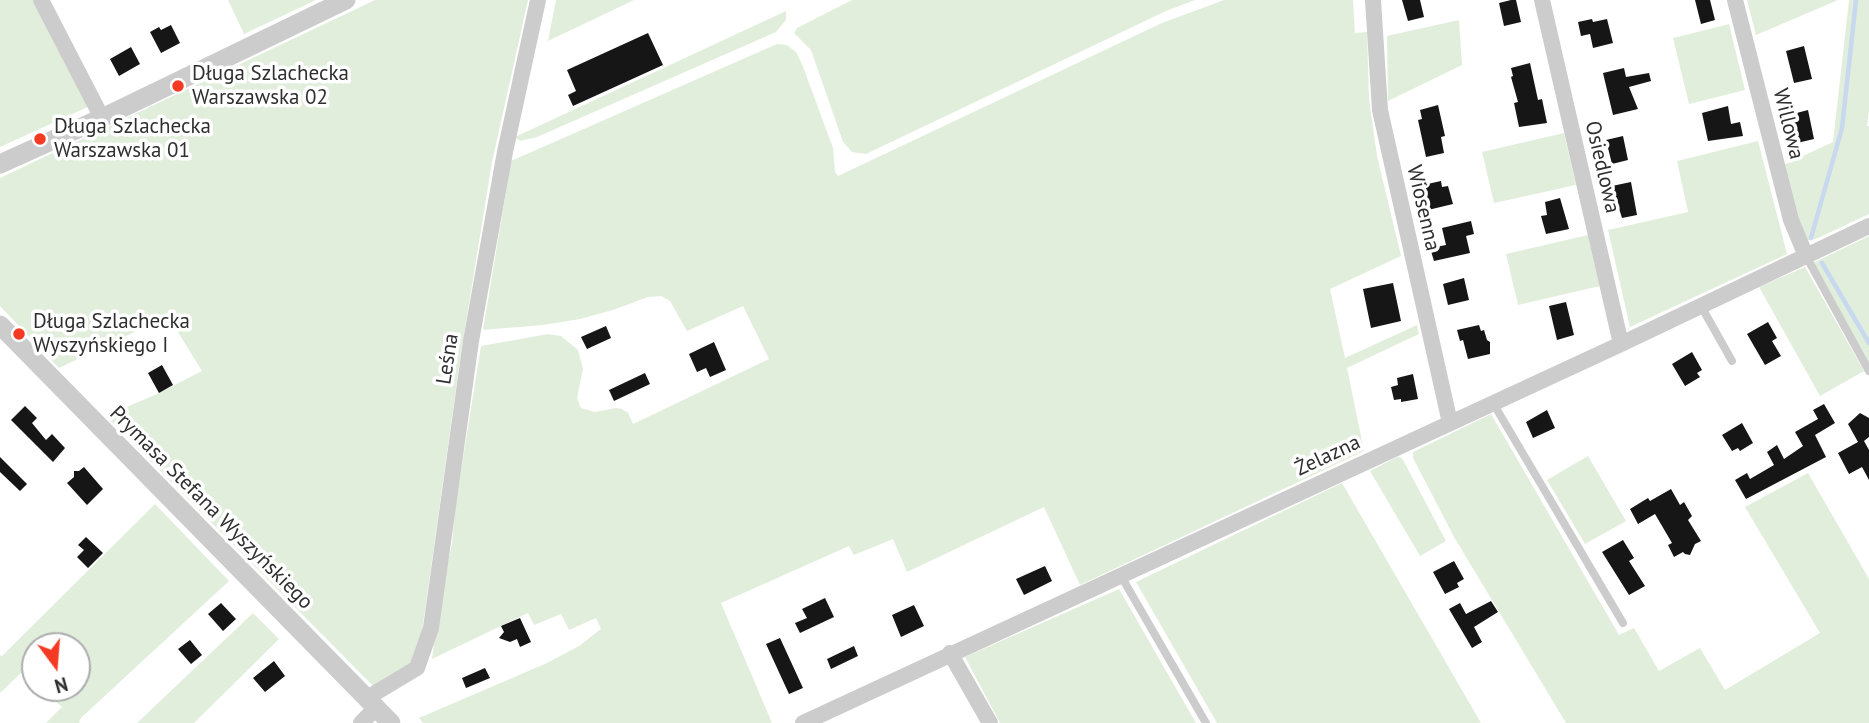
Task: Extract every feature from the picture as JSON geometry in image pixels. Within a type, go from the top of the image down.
[{"type":"street","points":[[41,0],[102,118]]},
{"type":"street","points":[[0,164],[102,118],[346,0]]},
{"type":"street","name":"Leśna","points":[[361,723],[372,703],[417,668],[431,628],[472,339],[505,152],[538,0]]},
{"type":"street","name":"Wiosenna","points":[[1373,0],[1380,110],[1450,423]]},
{"type":"street","name":"Osiedlowa","points":[[1542,0],[1621,344]]},
{"type":"street","name":"Willowa","points":[[1735,0],[1791,220],[1806,256]]},
{"type":"street","name":"Żelazna","points":[[803,723],[1621,344],[1869,226]]},
{"type":"street","name":"Prymasa Stefana Wyszyńskiego","points":[[0,325],[391,723]]},
{"type":"street","points":[[950,653],[990,723]]},
{"type":"lane","points":[[1806,256],[1869,371]]},
{"type":"lane","points":[[1701,306],[1732,361]]},
{"type":"lane","points":[[1493,403],[1623,623]]},
{"type":"lane","points":[[1121,576],[1206,723]]},
{"type":"green space","points":[[0,0],[36,0],[90,106],[0,147]]},
{"type":"green space","points":[[228,0],[316,0],[244,34]]},
{"type":"green space","points":[[375,0],[528,0],[492,162],[461,353],[420,646],[413,667],[373,686],[106,416],[202,371],[168,316],[59,368],[0,306],[0,178]]},
{"type":"green space","points":[[556,0],[634,0],[548,41]]},
{"type":"green space","points":[[852,0],[1195,0],[1166,11],[866,154],[852,152],[843,142],[811,50],[794,33],[797,28]]},
{"type":"green space","points":[[1224,0],[1353,0],[1355,33],[1367,32],[1369,99],[1377,156],[1401,256],[1330,289],[1345,358],[1417,325],[1419,334],[1347,368],[1364,451],[1080,585],[1044,507],[907,572],[893,539],[854,555],[849,546],[721,603],[772,723],[423,723],[419,718],[547,663],[579,646],[601,629],[596,618],[569,630],[561,614],[534,625],[528,613],[432,659],[481,346],[548,334],[561,336],[578,350],[583,369],[577,398],[581,408],[595,412],[622,409],[628,413],[633,424],[769,359],[743,306],[687,331],[670,301],[661,296],[648,297],[580,319],[483,330],[511,161],[777,44],[787,45],[796,52],[802,64],[833,148],[835,172],[838,176],[1162,23]]},
{"type":"green space","points":[[1747,0],[1838,0],[1756,35]]},
{"type":"green space","points":[[1849,0],[1869,0],[1869,214],[1816,239],[1808,240],[1781,166],[1833,142]]},
{"type":"green space","points":[[786,11],[786,20],[776,32],[537,137],[520,141],[515,137]]},
{"type":"green space","points":[[1459,20],[1462,65],[1388,101],[1387,36]]},
{"type":"green space","points":[[1729,24],[1745,90],[1689,104],[1673,38]]},
{"type":"green space","points":[[1564,133],[1576,185],[1494,203],[1482,152]]},
{"type":"green space","points":[[1758,141],[1787,254],[1630,327],[1608,230],[1688,212],[1677,161]]},
{"type":"green space","points":[[1588,235],[1600,286],[1518,305],[1506,254]]},
{"type":"green space","points":[[1869,236],[1869,365],[1813,263]]},
{"type":"green space","points":[[1805,267],[1864,371],[1820,396],[1759,287]]},
{"type":"green space","points":[[1491,414],[1619,635],[1634,628],[1659,671],[1700,648],[1725,690],[1820,633],[1745,507],[1808,473],[1869,579],[1869,723],[1566,723],[1454,537],[1413,458],[1413,452]]},
{"type":"green space","points":[[1588,456],[1626,521],[1585,544],[1547,480]]},
{"type":"green space","points":[[1397,457],[1402,458],[1446,541],[1420,556],[1370,471]]},
{"type":"green space","points":[[1342,483],[1481,723],[1217,723],[1136,582]]},
{"type":"green space","points":[[155,504],[229,581],[82,717],[80,723],[46,723],[62,707],[56,702],[91,702],[91,632],[26,632]]},
{"type":"green space","points":[[1119,589],[1196,723],[1000,723],[965,657]]},
{"type":"green space","points":[[253,613],[279,639],[194,723],[137,723]]},
{"type":"green space","points":[[21,637],[21,673],[0,693],[0,655]]},
{"type":"building","points":[[1402,0],[1420,0],[1424,17],[1408,21]]},
{"type":"building","points":[[1516,0],[1521,22],[1504,26],[1499,3]]},
{"type":"building","points":[[1695,0],[1710,0],[1715,20],[1701,24]]},
{"type":"building","points":[[1592,19],[1593,22],[1607,19],[1613,43],[1593,48],[1590,34],[1581,36],[1578,22]]},
{"type":"building","points":[[171,25],[180,43],[161,53],[150,32]]},
{"type":"building","points":[[648,33],[663,65],[573,106],[568,95],[576,91],[567,70]]},
{"type":"building","points":[[1804,46],[1812,79],[1794,83],[1786,51]]},
{"type":"building","points":[[131,47],[140,64],[119,76],[110,59]]},
{"type":"building","points":[[1530,63],[1538,100],[1542,99],[1547,123],[1519,127],[1514,103],[1518,102],[1511,68]]},
{"type":"building","points":[[1624,68],[1626,77],[1649,73],[1651,81],[1629,87],[1638,109],[1613,115],[1603,73]]},
{"type":"building","points":[[1438,105],[1445,136],[1441,137],[1444,153],[1426,157],[1418,120],[1422,119],[1420,110]]},
{"type":"building","points":[[1728,106],[1731,124],[1740,122],[1743,136],[1708,141],[1702,113]]},
{"type":"building","points":[[1808,110],[1814,139],[1797,143],[1789,115]]},
{"type":"building","points":[[1623,136],[1628,160],[1612,164],[1606,140]]},
{"type":"building","points":[[1441,181],[1442,187],[1448,186],[1453,204],[1428,210],[1423,185]]},
{"type":"building","points":[[1631,182],[1637,215],[1622,218],[1612,186]]},
{"type":"building","points":[[1560,198],[1569,229],[1546,234],[1541,216],[1547,215],[1545,202]]},
{"type":"building","points":[[1471,221],[1474,234],[1466,236],[1470,253],[1434,261],[1430,248],[1446,245],[1442,228]]},
{"type":"building","points":[[1464,278],[1469,300],[1448,305],[1443,284]]},
{"type":"building","points":[[1393,283],[1401,321],[1371,328],[1363,289]]},
{"type":"building","points":[[1566,302],[1574,335],[1557,340],[1549,306]]},
{"type":"building","points":[[1768,322],[1777,338],[1772,341],[1781,356],[1765,365],[1747,334]]},
{"type":"building","points":[[1479,325],[1490,342],[1490,354],[1468,359],[1457,330]]},
{"type":"building","points":[[606,326],[611,338],[587,349],[581,337]]},
{"type":"building","points":[[714,342],[726,370],[710,377],[706,368],[697,372],[689,354]]},
{"type":"building","points":[[1692,352],[1702,370],[1697,373],[1700,377],[1685,386],[1672,364]]},
{"type":"building","points":[[162,365],[173,385],[159,393],[148,373]]},
{"type":"building","points":[[645,373],[650,384],[614,401],[609,390]]},
{"type":"building","points":[[1413,374],[1418,399],[1401,402],[1401,399],[1394,400],[1391,387],[1398,385],[1397,378]]},
{"type":"building","points":[[1824,404],[1835,423],[1815,435],[1826,457],[1746,499],[1735,480],[1747,473],[1750,479],[1774,465],[1767,452],[1777,445],[1784,459],[1803,446],[1795,432],[1818,419],[1813,410]]},
{"type":"building","points":[[25,406],[37,418],[32,423],[46,440],[52,434],[65,448],[53,462],[11,420]]},
{"type":"building","points":[[1547,410],[1555,428],[1533,438],[1526,422]]},
{"type":"building","points":[[1860,413],[1869,418],[1869,437],[1864,441],[1869,450],[1869,480],[1862,467],[1849,474],[1838,453],[1858,442],[1848,424]]},
{"type":"building","points":[[1742,423],[1753,443],[1740,451],[1738,448],[1732,451],[1722,435]]},
{"type":"building","points":[[0,457],[27,484],[20,491],[0,472]]},
{"type":"building","points":[[84,467],[103,489],[87,505],[67,483],[74,477],[74,471]]},
{"type":"building","points":[[1671,489],[1680,505],[1684,502],[1692,516],[1688,520],[1701,541],[1695,544],[1690,555],[1683,552],[1674,557],[1668,545],[1672,543],[1655,514],[1638,524],[1630,509]]},
{"type":"building","points":[[86,537],[103,553],[88,568],[77,557],[84,550],[78,545]]},
{"type":"building","points":[[1623,540],[1634,558],[1629,561],[1645,586],[1629,595],[1602,552]]},
{"type":"building","points":[[1454,561],[1464,579],[1457,583],[1459,587],[1445,594],[1433,572]]},
{"type":"building","points":[[1045,566],[1052,581],[1024,595],[1016,579]]},
{"type":"building","points":[[825,598],[834,617],[800,633],[795,623],[807,618],[802,609]]},
{"type":"building","points":[[1491,601],[1498,612],[1474,627],[1482,642],[1472,648],[1449,609],[1460,603],[1466,614]]},
{"type":"building","points":[[221,603],[236,619],[223,631],[208,614]]},
{"type":"building","points":[[914,605],[924,626],[901,637],[892,615]]},
{"type":"building","points":[[520,618],[531,642],[520,647],[517,639],[510,642],[499,638],[504,632],[501,626]]},
{"type":"building","points":[[780,638],[803,688],[789,694],[766,644]]},
{"type":"building","points":[[190,640],[202,655],[191,664],[178,649]]},
{"type":"building","points":[[854,646],[858,656],[831,669],[827,659]]},
{"type":"building","points":[[274,661],[285,676],[265,692],[253,678]]},
{"type":"building","points":[[485,668],[490,678],[466,688],[462,678]]},
{"type":"waterway","points":[[1811,238],[1842,128],[1856,0]]},
{"type":"waterway","points":[[1822,263],[1869,343]]},
{"type":"place","name":"Długa Szlachecka Warszawska 02","points":[[178,86]]},
{"type":"place","name":"Długa Szlachecka Warszawska 01","points":[[40,139]]},
{"type":"place","name":"Długa Szlachecka Wyszyńskiego I","points":[[19,334]]}]
